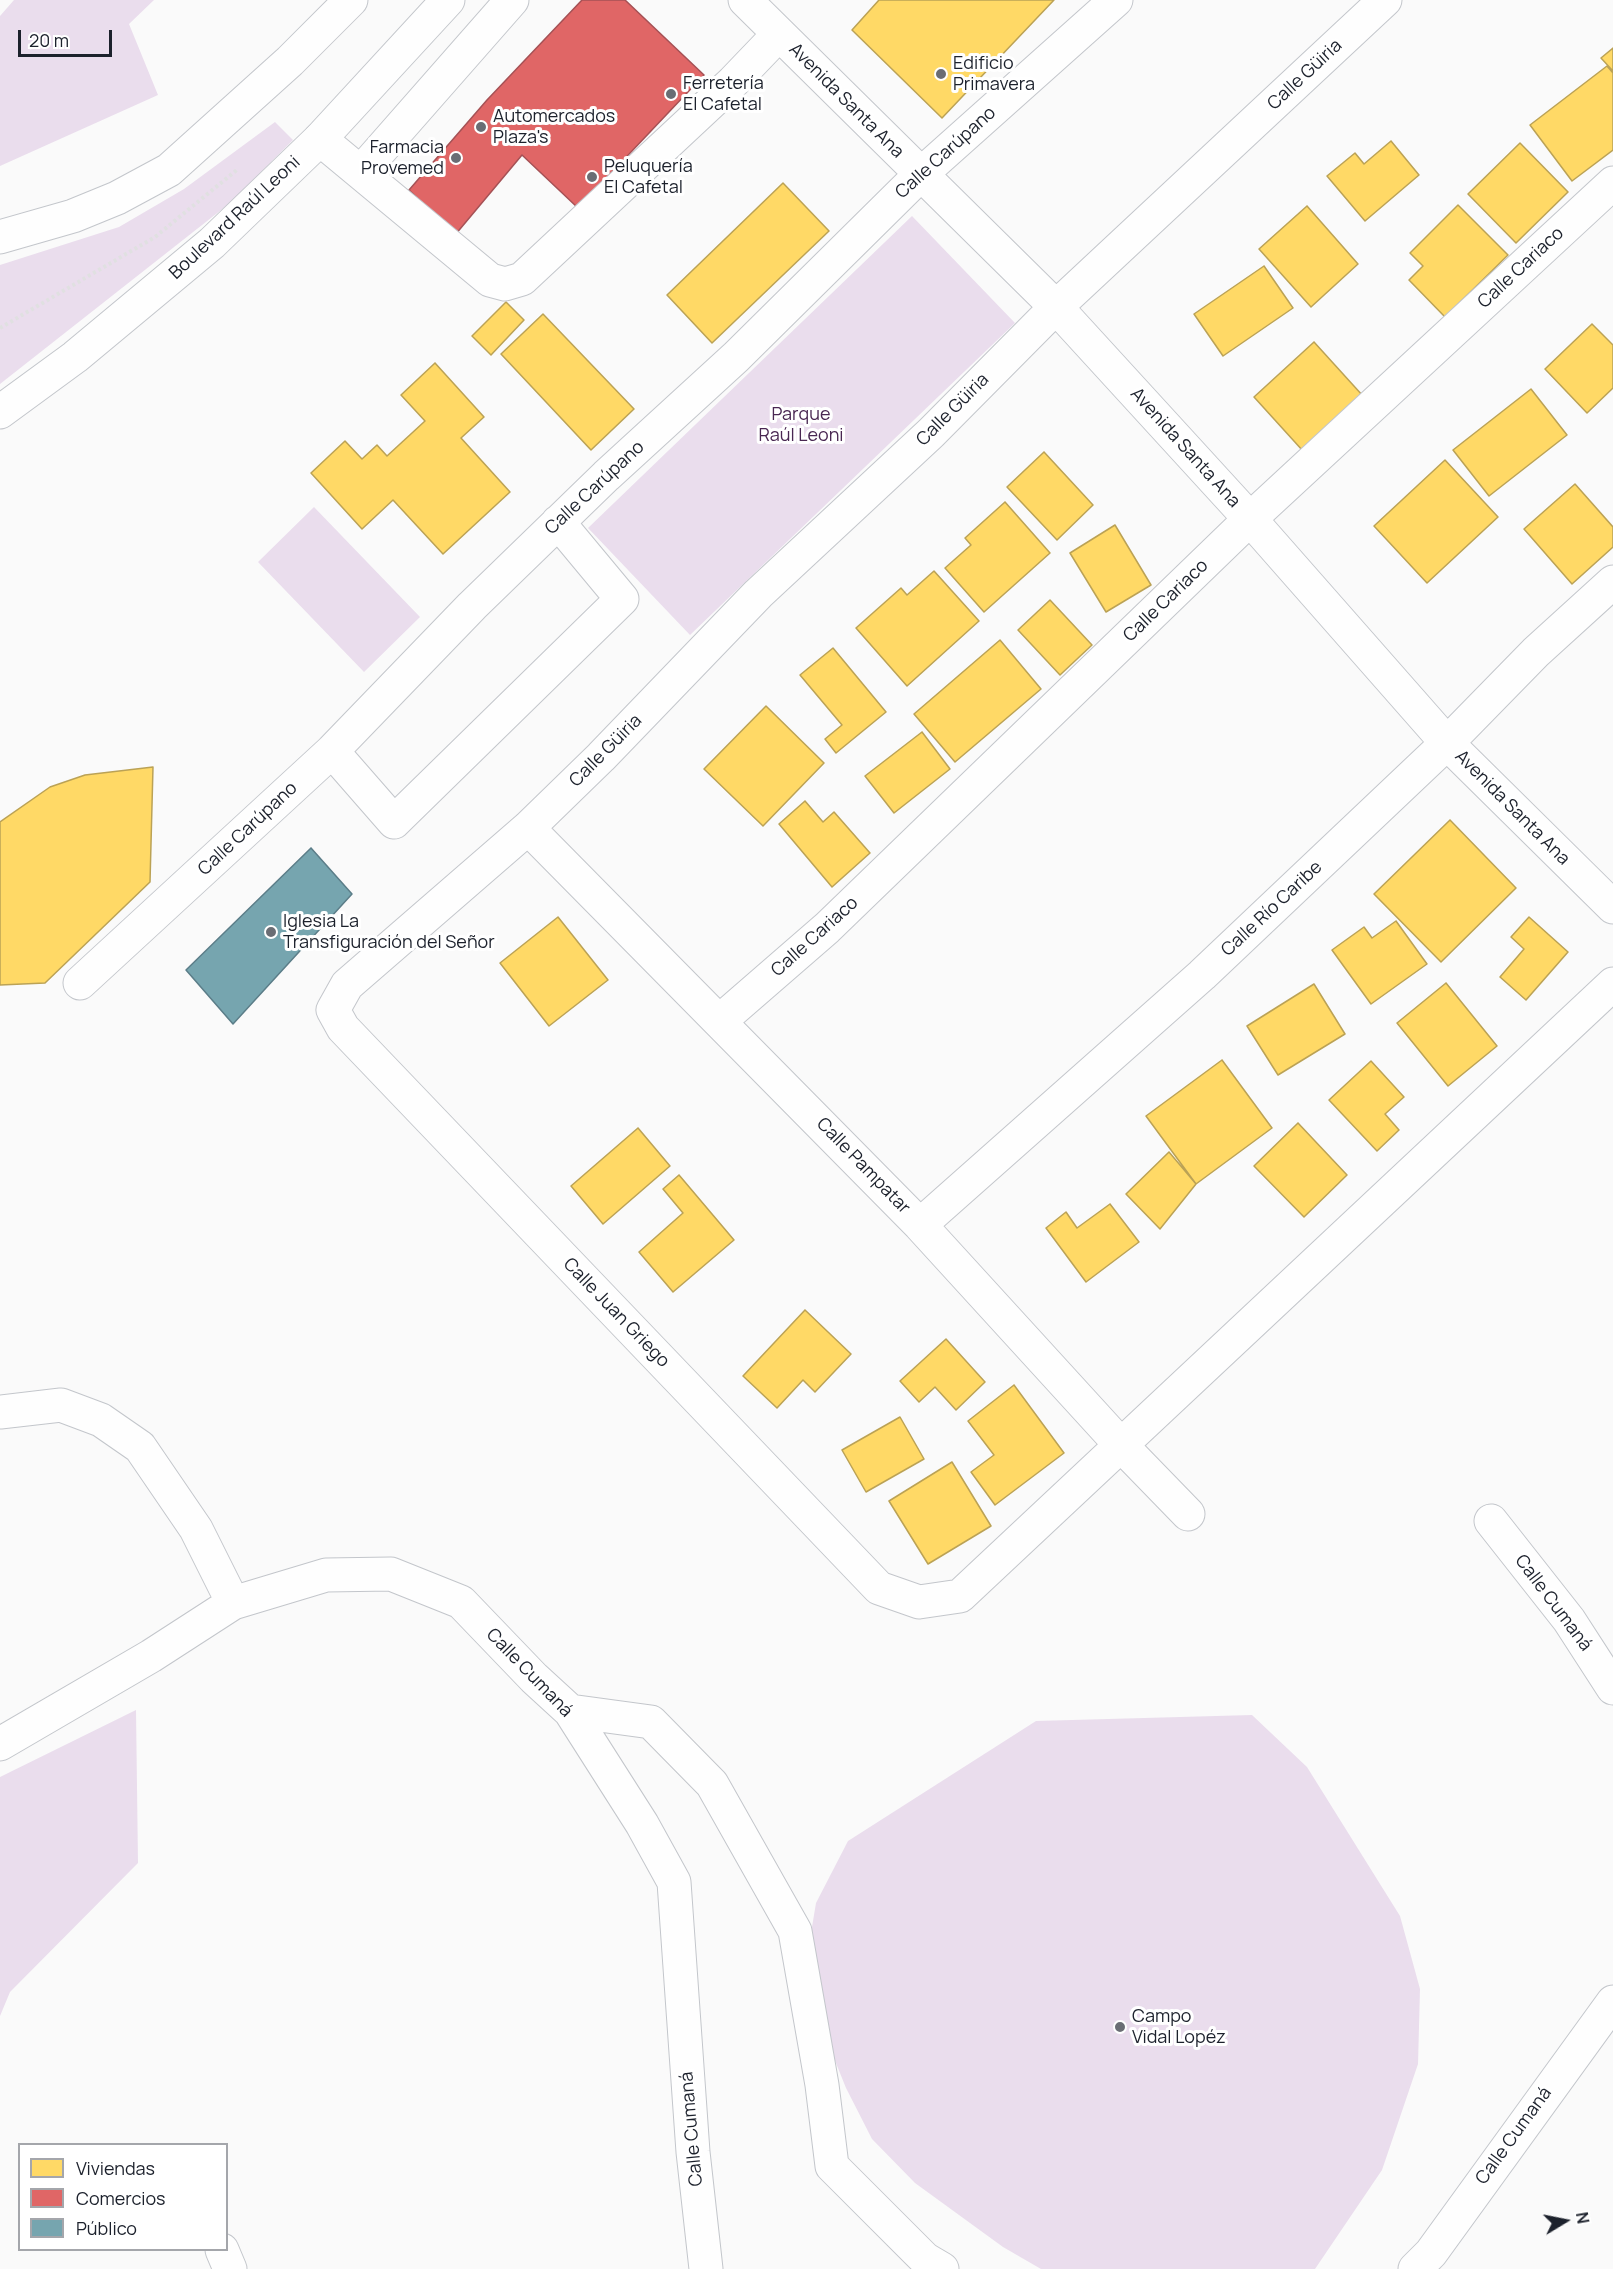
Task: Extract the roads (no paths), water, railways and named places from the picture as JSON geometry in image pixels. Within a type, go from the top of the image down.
[{"type":"street","points":[[0,237],[73,216],[117,198],[169,170],[282,69],[351,0]]},
{"type":"street","name":"Boulevard Raúl Leoni","points":[[0,411],[75,357],[212,243],[320,139],[448,0]]},
{"type":"street","points":[[361,172],[512,0]]},
{"type":"street","name":"Avenida Santa Ana","points":[[745,0],[1056,307],[1250,519],[1447,743],[1613,908]]},
{"type":"street","name":"Calle Carúpano","points":[[80,983],[332,751],[472,606],[558,522],[736,357],[920,175],[1116,0]]},
{"type":"street","name":"Calle Güiria","points":[[528,828],[602,757],[758,594],[932,433],[1056,307],[1385,0]]},
{"type":"street","points":[[320,139],[490,280],[505,284],[522,279],[733,82],[779,34]]},
{"type":"street","name":"Calle Cariaco","points":[[721,1020],[827,928],[1250,519],[1613,183]]},
{"type":"street","points":[[332,751],[361,781],[394,822],[622,599],[558,522]]},
{"type":"street","name":"Calle Río Caribe","points":[[920,1225],[1202,975],[1447,743],[1536,652],[1613,582]]},
{"type":"street","name":"Calle Pampatar","points":[[528,828],[721,1020],[920,1225],[1120,1444],[1188,1514]]},
{"type":"street","name":"Calle Juan Griego","points":[[528,828],[346,985],[333,1010],[343,1028],[879,1588],[919,1602],[960,1596],[1120,1444]]},
{"type":"street","points":[[1120,1444],[1613,984]]},
{"type":"street","points":[[0,1412],[60,1405],[101,1420],[140,1447],[196,1529],[233,1603]]},
{"type":"street","name":"Calle Cumaná","points":[[1491,1521],[1569,1620],[1613,1688]]},
{"type":"street","name":"Calle Cumaná","points":[[0,1744],[151,1656],[233,1603],[326,1575],[391,1574],[461,1602],[534,1678],[570,1711],[642,1824],[674,1882],[693,2152],[706,2269]]},
{"type":"street","points":[[570,1711],[651,1722],[712,1784],[795,1931],[822,2085],[832,2166],[925,2259],[942,2269]]},
{"type":"street","name":"Calle Cumaná","points":[[1415,2269],[1431,2253],[1613,2002]]},
{"type":"street","points":[[222,2251],[230,2269]]},
{"type":"place","name":"Edificio Primavera","points":[[941,74]]},
{"type":"place","name":"Ferretería El Cafetal","points":[[671,94]]},
{"type":"place","name":"Automercados Plaza's","points":[[481,127]]},
{"type":"place","name":"Farmacia Provemed","points":[[456,158]]},
{"type":"place","name":"Peluquería El Cafetal","points":[[592,177]]},
{"type":"place","name":"Iglesia La Transfiguración del Señor","points":[[271,932]]},
{"type":"place","name":"Campo Vidal Lopéz","points":[[1120,2027]]},
{"type":"park label","name":"Parque Raúl Leoni","points":[[801,425]]}]
